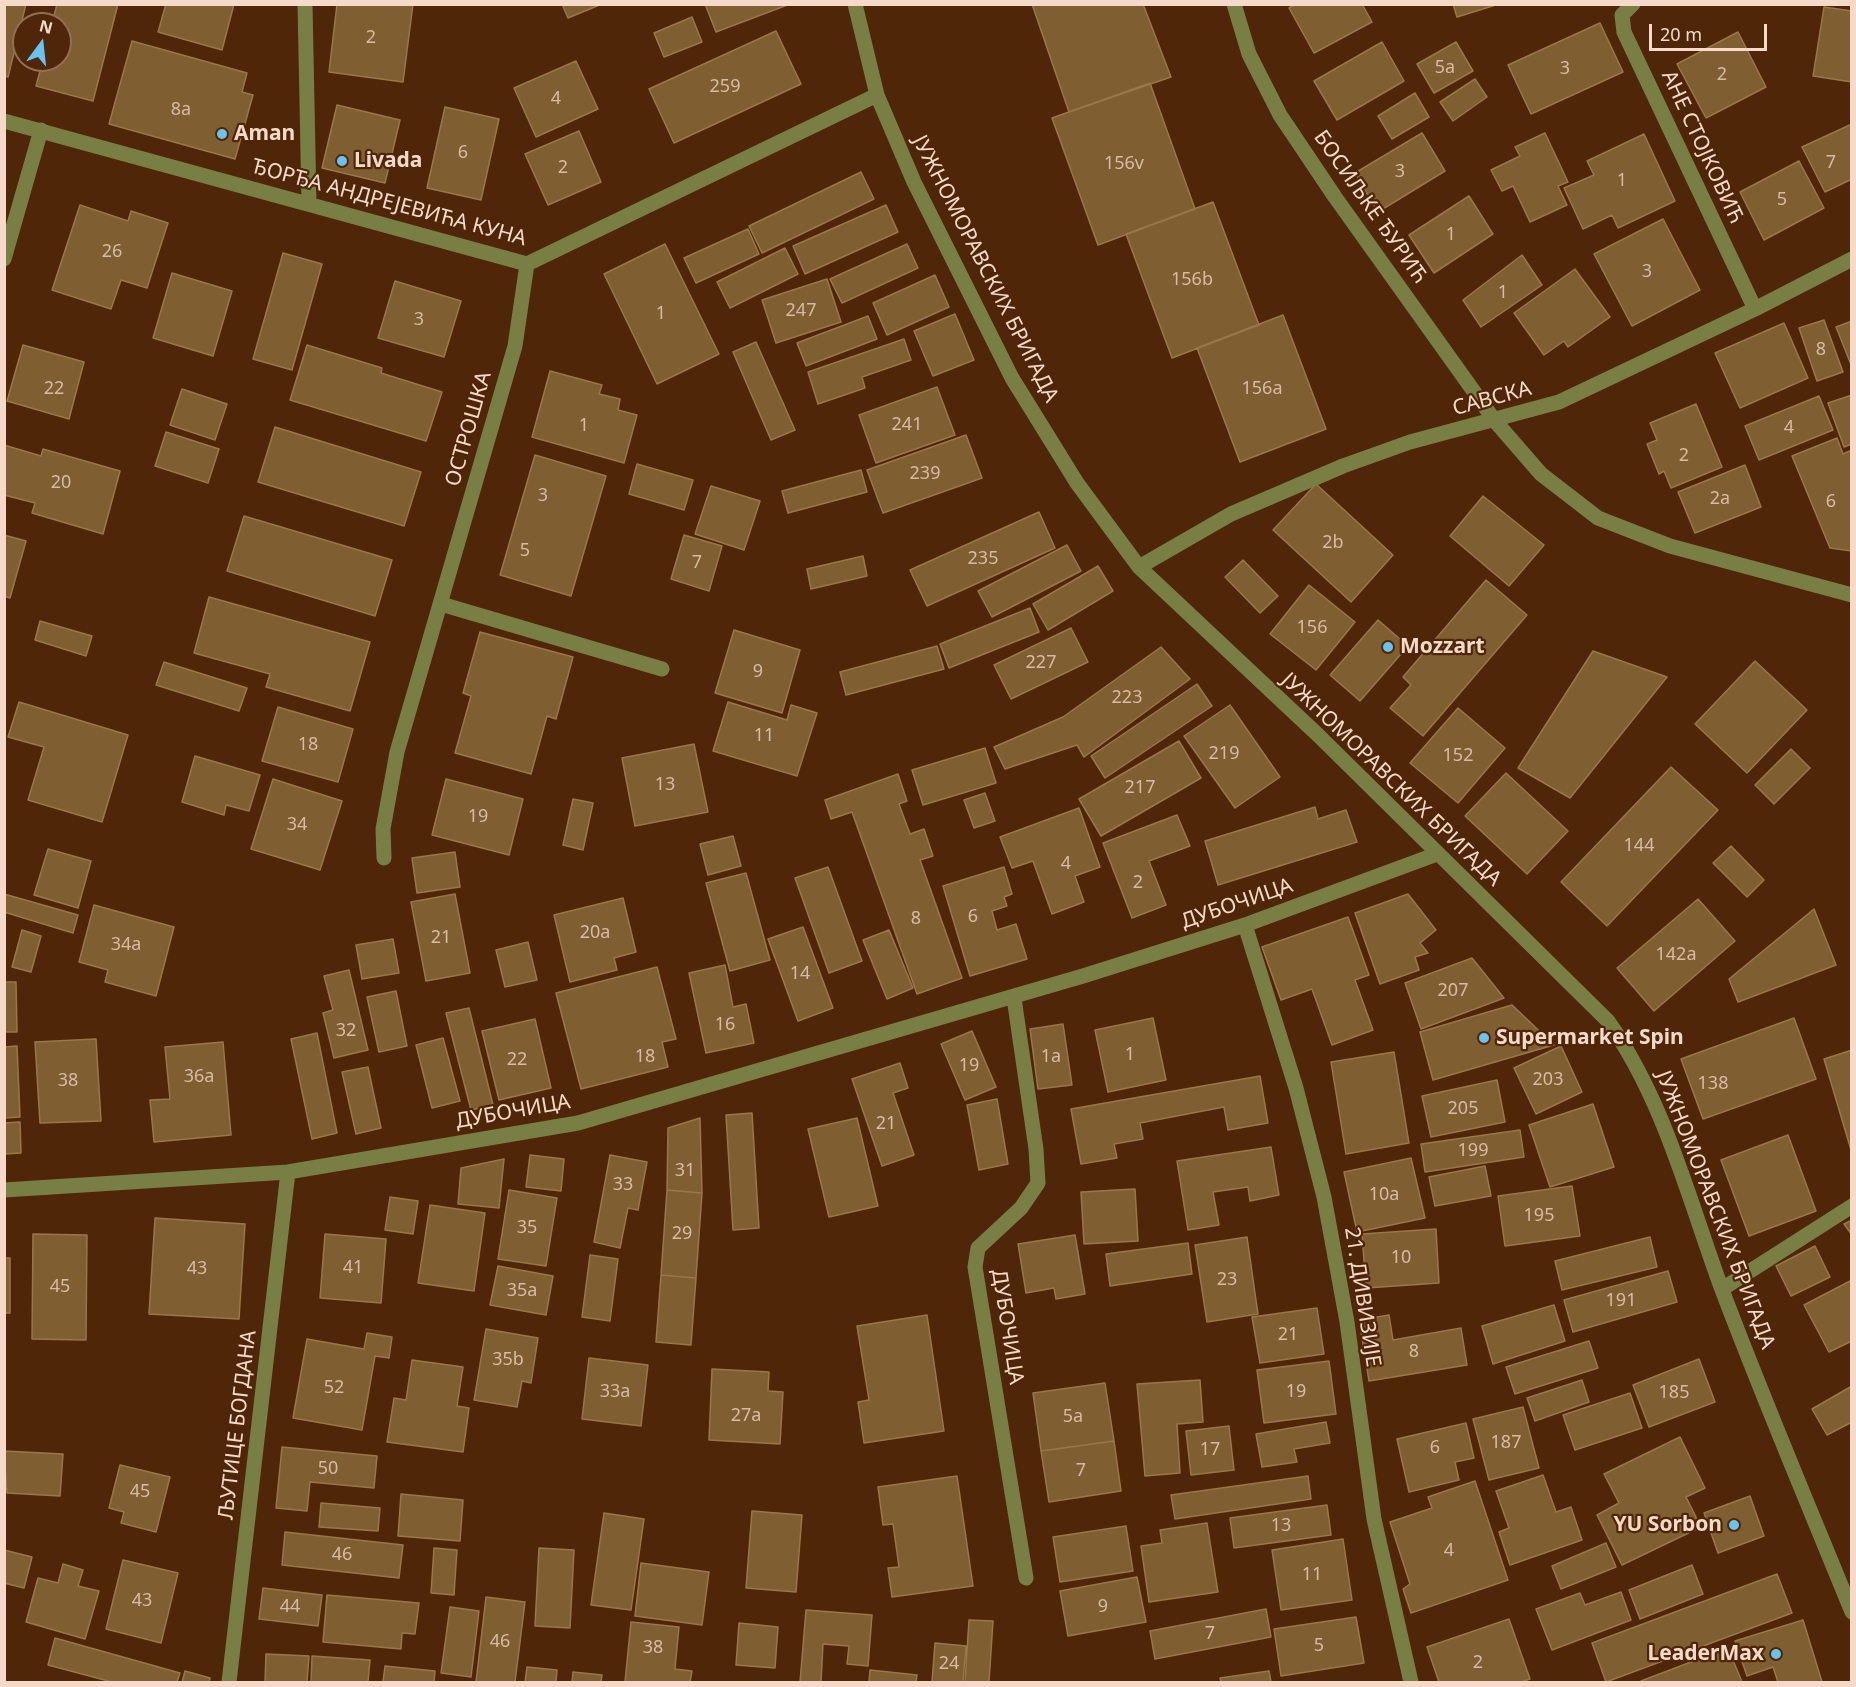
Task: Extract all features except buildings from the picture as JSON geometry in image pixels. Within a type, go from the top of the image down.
[{"type":"street","points":[[305,4],[309,203]]},
{"type":"street","name":"ЈУЖНОМОРАВСКИХ БРИГАДА","points":[[855,4],[877,95],[914,182],[1012,378],[1077,483],[1139,567],[1318,735],[1608,1021],[1629,1050],[1666,1132],[1722,1289],[1851,1612]]},
{"type":"street","name":"БОСИЉКЕ ЂУРИЋ","points":[[1233,4],[1249,54],[1280,115],[1335,197],[1496,421],[1541,474],[1599,518],[1671,546],[1851,595]]},
{"type":"street","name":"АНЕ СТОЈКОВИЋ","points":[[1634,4],[1622,15],[1624,32],[1755,309]]},
{"type":"street","name":"ЂОРЂА АНДРЕЈЕВИЋА КУНА","points":[[4,121],[527,264],[877,95]]},
{"type":"street","points":[[4,259],[41,130]]},
{"type":"street","name":"САВСКА","points":[[1139,567],[1231,514],[1343,466],[1410,442],[1496,421],[1559,402],[1755,309],[1851,259]]},
{"type":"street","name":"ОСТРОШКА","points":[[384,858],[383,829],[389,786],[515,346],[527,264]]},
{"type":"street","points":[[441,604],[662,669]]},
{"type":"street","name":"ДУБОЧИЦА","points":[[4,1190],[288,1172],[578,1123],[1014,998],[1245,925],[1437,854]]},
{"type":"street","name":"21. ДИВИЗИЈЕ","points":[[1245,925],[1296,1088],[1324,1197],[1347,1322],[1374,1519],[1410,1683]]},
{"type":"street","name":"ДУБОЧИЦА","points":[[1014,998],[1036,1149],[1038,1183],[1021,1208],[978,1248],[975,1267],[1026,1578]]},
{"type":"street","name":"ЉУТИЦЕ БОГДАНА","points":[[229,1683],[288,1172]]},
{"type":"street","points":[[1722,1289],[1851,1206]]},
{"type":"place","name":"Aman","points":[[222,134]]},
{"type":"place","name":"Livada","points":[[342,161]]},
{"type":"place","name":"Mozzart","points":[[1388,647]]},
{"type":"place","name":"Supermarket Spin","points":[[1484,1038]]},
{"type":"place","name":"YU Sorbon","points":[[1734,1525]]},
{"type":"place","name":"LeaderMax","points":[[1776,1654]]}]
